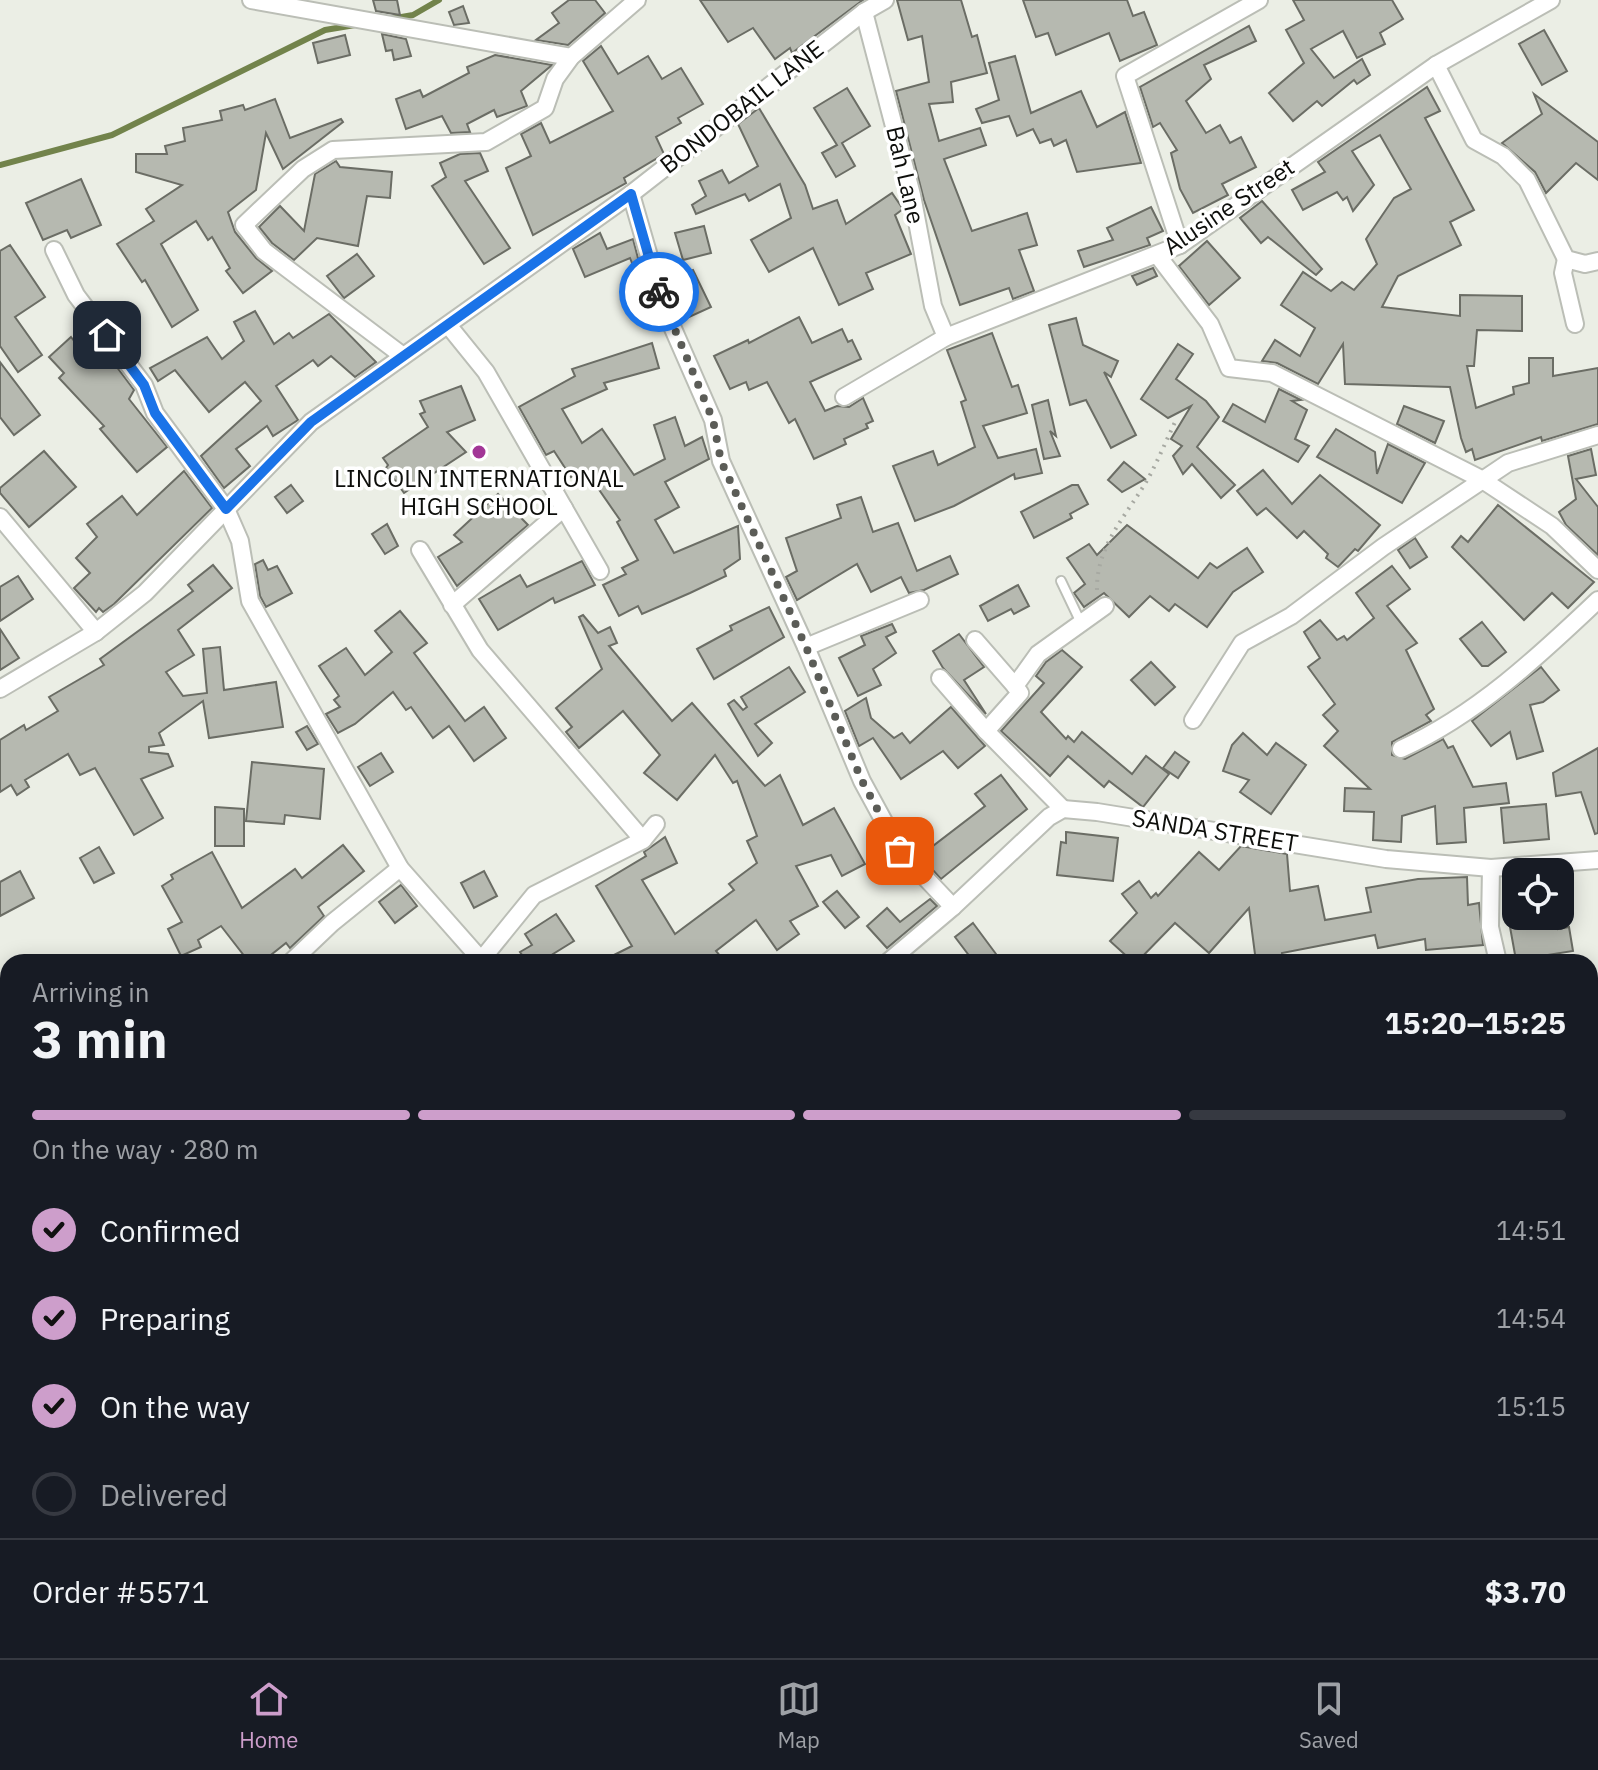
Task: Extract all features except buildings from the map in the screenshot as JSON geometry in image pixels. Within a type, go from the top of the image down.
[{"type":"street","points":[[251,0],[571,57]]},
{"type":"street","points":[[403,356],[264,251],[244,225],[303,169],[333,150],[486,142],[504,133],[545,108],[555,79],[571,57],[637,0]]},
{"type":"street","name":"BONDOBAIL LANE","points":[[0,689],[96,632],[145,593],[311,422],[631,194],[864,12],[885,0]]},
{"type":"street","points":[[1180,245],[1125,76],[1259,0]]},
{"type":"street","name":"Alusine Street","points":[[844,397],[946,337],[1180,245],[1436,65],[1551,0]]},
{"type":"street","name":"Bah Lane","points":[[864,12],[912,195],[933,306],[946,337]]},
{"type":"street","points":[[1436,65],[1474,140],[1503,156],[1527,180],[1566,259],[1563,273],[1575,324]]},
{"type":"street","points":[[631,194],[664,308],[713,420],[721,461],[806,647],[862,781],[900,851],[953,907]]},
{"type":"street","points":[[54,250],[76,295],[144,385],[155,413],[226,509],[240,541],[250,601],[400,868],[476,954]]},
{"type":"street","points":[[1158,256],[1210,324],[1229,368],[1272,373],[1481,479],[1552,526],[1598,570]]},
{"type":"street","points":[[1566,259],[1592,262]]},
{"type":"street","points":[[448,325],[486,372],[600,571]]},
{"type":"street","points":[[1193,720],[1242,643],[1291,616],[1481,479],[1508,463],[1598,435]]},
{"type":"street","points":[[452,605],[564,508]]},
{"type":"street","points":[[0,517],[96,632]]},
{"type":"street","points":[[420,550],[480,650],[643,840]]},
{"type":"street","points":[[806,647],[920,600]]},
{"type":"street","points":[[1401,749],[1433,734],[1533,661],[1598,600]]},
{"type":"street","points":[[1015,686],[1038,654],[1105,606]]},
{"type":"street","points":[[975,640],[1020,693],[986,731]]},
{"type":"street","points":[[897,954],[1049,817],[1063,809],[986,731],[940,678]]},
{"type":"street","name":"SANDA STREET","points":[[1063,809],[1386,859],[1491,868],[1598,860]]},
{"type":"street","points":[[488,954],[534,895],[643,840],[656,824]]},
{"type":"street","points":[[299,954],[400,868]]},
{"type":"street","points":[[1491,868],[1490,927],[1496,954]]},
{"type":"lane","points":[[1061,581],[1082,625]]},
{"type":"path","points":[[1105,606],[1096,589],[1101,556],[1126,509],[1148,479],[1176,420]]},
{"type":"waterway","points":[[390,19],[413,15],[439,0]]},
{"type":"waterway","points":[[0,165],[112,135],[325,30],[355,25]]},
{"type":"way so far","points":[[659,292],[713,420],[721,461],[806,647],[862,781],[900,851]]},
{"type":"place","name":"LINCOLN INTERNATIONAL HIGH SCHOOL","points":[[479,452]]},
{"type":"route","points":[[107,335],[144,385],[155,413],[226,509],[311,422],[631,194],[659,292]]}]
